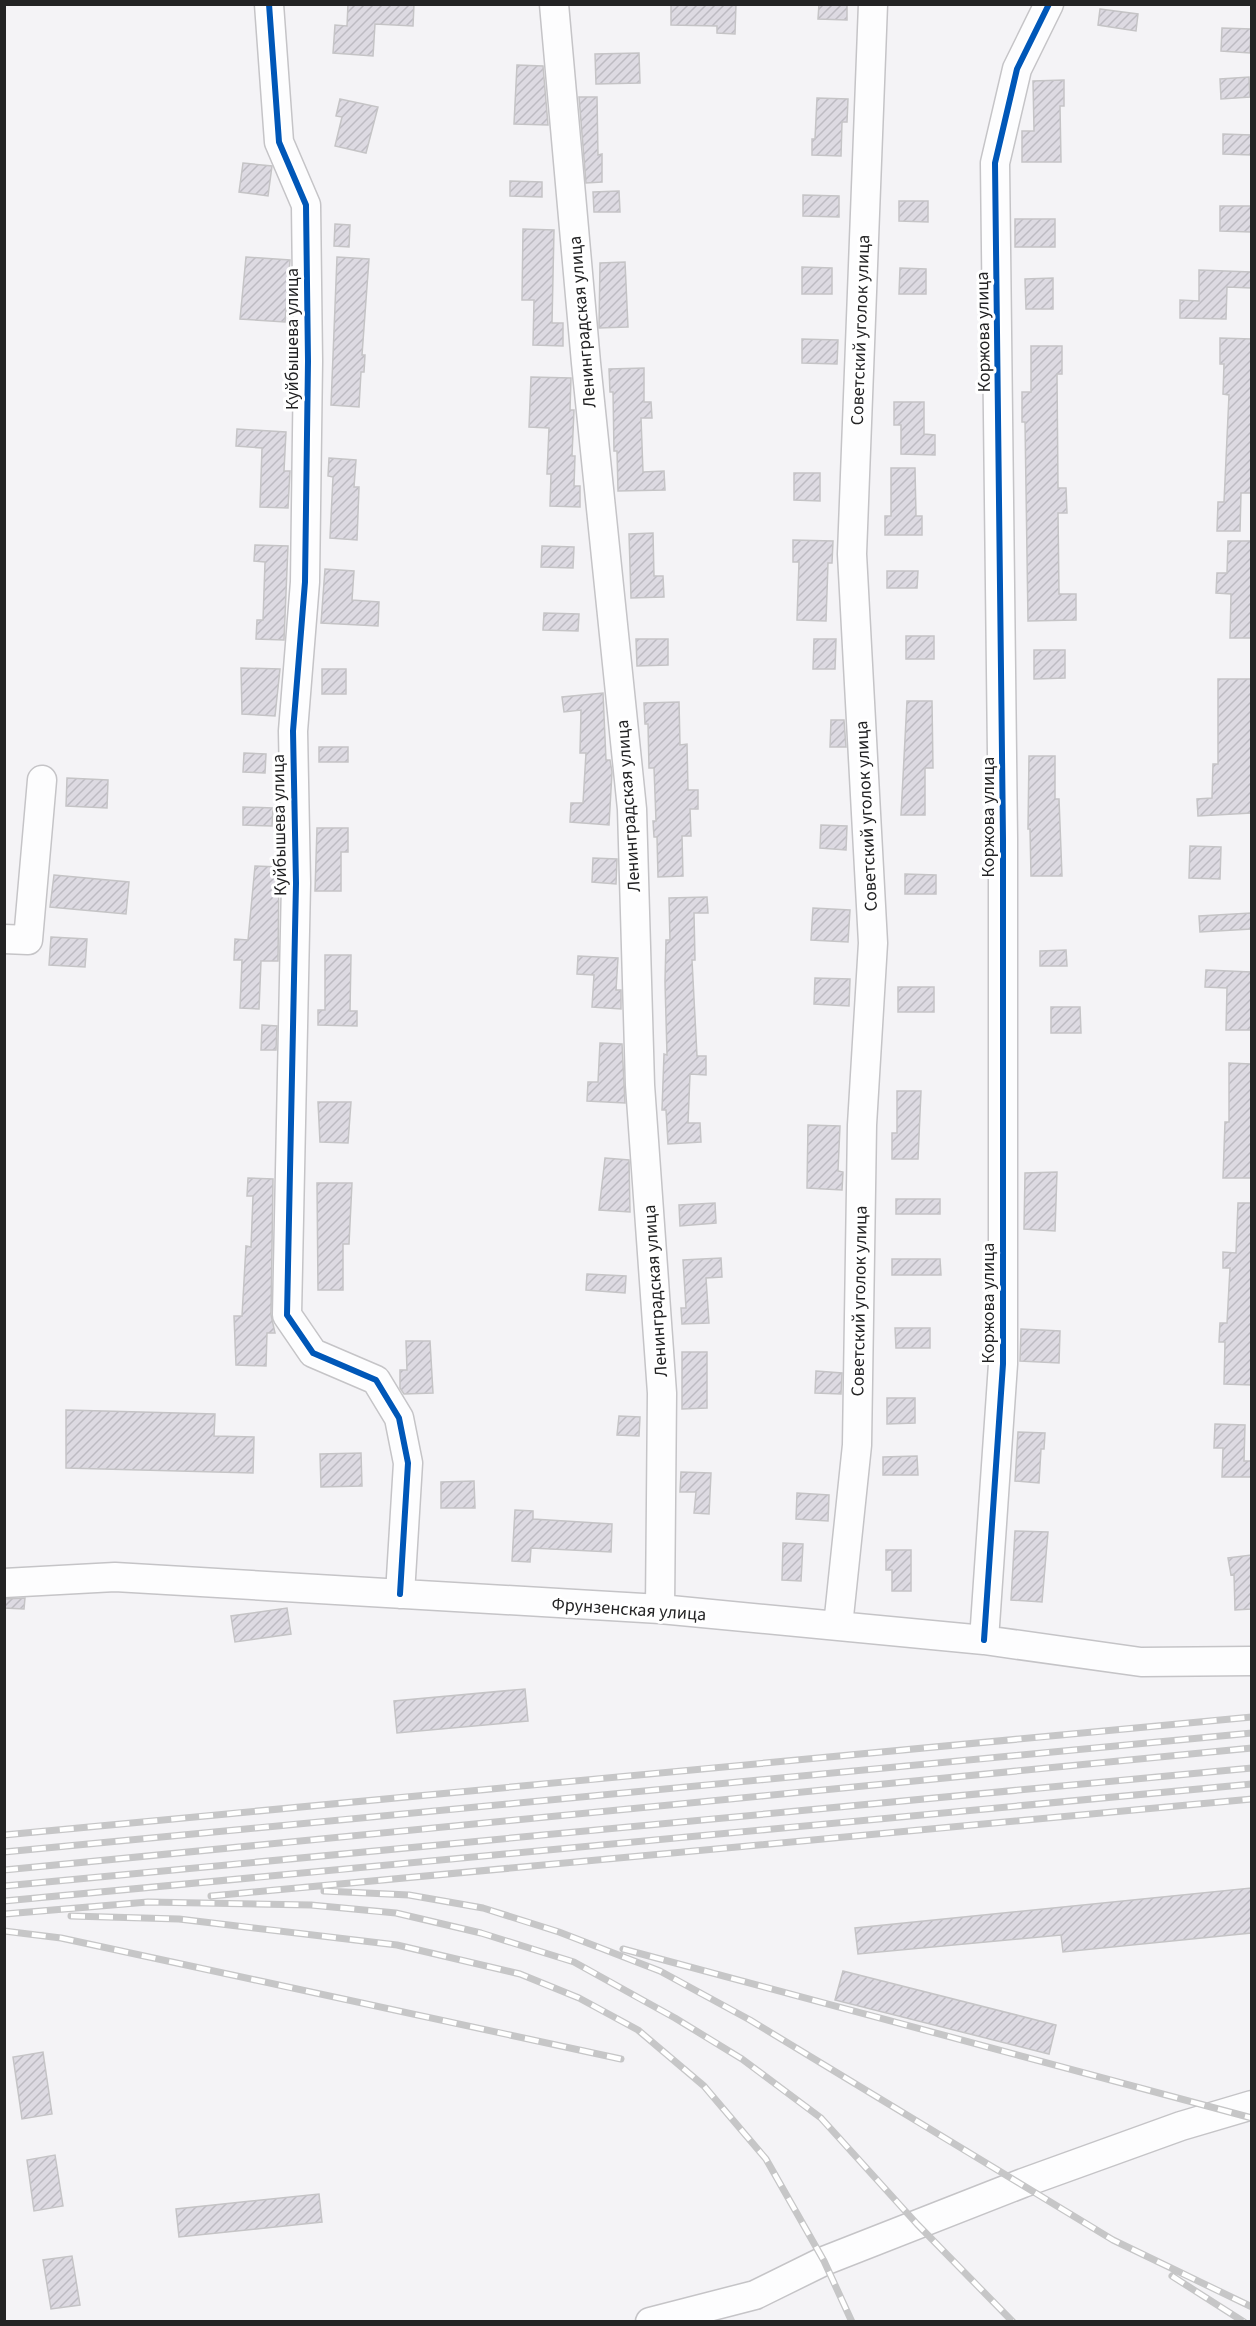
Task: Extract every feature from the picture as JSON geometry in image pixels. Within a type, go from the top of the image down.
[{"type":"street","name":"Куйбышева улица","points":[[269,4],[279,142],[306,205],[308,339],[305,582],[292,731],[296,883],[288,1315],[313,1353],[376,1380],[399,1418],[408,1463],[400,1594]]},
{"type":"street","name":"Ленинградская улица","points":[[554,4],[586,363],[632,809],[640,1085],[662,1393],[660,1609]]},
{"type":"street","name":"Советский уголок улица","points":[[838,1626],[857,1445],[862,1125],[873,943],[852,554],[873,4]]},
{"type":"street","name":"Коржова улица","points":[[984,1640],[1003,1364],[1003,793],[995,163],[1017,69],[1049,4]]},
{"type":"street","points":[[4,939],[28,940],[42,780]]},
{"type":"street","name":"Фрунзенская улица","points":[[4,1583],[115,1576],[660,1609],[984,1640],[1141,1662],[1251,1661]]},
{"type":"street","points":[[650,2322],[755,2295],[824,2262],[1012,2187],[1181,2126],[1251,2106]]},
{"type":"building","points":[[348,4],[414,4],[413,26],[375,24],[373,56],[333,53],[335,25],[347,26]]},
{"type":"building","points":[[671,4],[736,4],[735,34],[717,33],[717,26],[671,25]]},
{"type":"building","points":[[819,4],[847,4],[847,20],[818,19]]},
{"type":"building","points":[[1100,9],[1138,14],[1136,31],[1098,25]]},
{"type":"building","points":[[1222,28],[1251,29],[1250,53],[1221,51]]},
{"type":"building","points":[[639,53],[640,83],[596,84],[595,54]]},
{"type":"building","points":[[517,65],[543,66],[548,125],[514,124]]},
{"type":"building","points":[[1249,77],[1250,97],[1221,99],[1220,79]]},
{"type":"building","points":[[1064,80],[1064,106],[1060,106],[1061,162],[1022,162],[1022,131],[1034,131],[1033,81]]},
{"type":"building","points":[[579,97],[597,97],[598,155],[602,154],[602,182],[586,183]]},
{"type":"building","points":[[817,98],[848,99],[847,122],[842,122],[841,156],[812,155]]},
{"type":"building","points":[[340,99],[378,107],[366,153],[335,146],[342,117],[336,116]]},
{"type":"building","points":[[1223,134],[1251,135],[1251,155],[1223,154]]},
{"type":"building","points":[[243,163],[272,166],[268,196],[239,192]]},
{"type":"building","points":[[510,181],[542,182],[542,197],[510,196]]},
{"type":"building","points":[[619,191],[620,212],[594,212],[593,192]]},
{"type":"building","points":[[803,195],[839,196],[839,217],[803,216]]},
{"type":"building","points":[[899,201],[928,201],[928,222],[899,221]]},
{"type":"building","points":[[1220,206],[1251,206],[1251,232],[1220,231]]},
{"type":"building","points":[[1015,219],[1055,219],[1055,247],[1015,247]]},
{"type":"building","points":[[335,224],[350,225],[349,247],[334,246]]},
{"type":"building","points":[[523,229],[554,230],[552,323],[563,323],[563,346],[533,345],[534,300],[522,300]]},
{"type":"building","points":[[246,257],[290,260],[285,322],[240,319]]},
{"type":"building","points":[[337,257],[369,259],[362,355],[365,355],[364,372],[361,372],[359,407],[331,405]]},
{"type":"building","points":[[625,262],[628,327],[599,328],[600,263]]},
{"type":"building","points":[[802,267],[832,268],[832,294],[802,294]]},
{"type":"building","points":[[900,268],[926,269],[926,294],[899,294]]},
{"type":"building","points":[[1199,270],[1251,272],[1251,288],[1227,287],[1226,319],[1180,318],[1180,300],[1199,301]]},
{"type":"building","points":[[1053,278],[1053,309],[1026,309],[1025,279]]},
{"type":"building","points":[[1220,338],[1251,339],[1251,493],[1241,493],[1240,531],[1217,531],[1218,502],[1224,502],[1229,395],[1223,394],[1224,364],[1220,364]]},
{"type":"building","points":[[802,339],[838,340],[837,364],[802,363]]},
{"type":"building","points":[[1031,346],[1062,346],[1062,374],[1057,374],[1058,488],[1066,488],[1067,513],[1058,513],[1059,594],[1076,594],[1076,620],[1028,621],[1025,422],[1022,422],[1022,392],[1031,392]]},
{"type":"building","points":[[644,368],[644,402],[651,402],[652,418],[641,418],[643,472],[664,471],[665,490],[618,491],[617,451],[614,451],[613,392],[610,392],[609,369]]},
{"type":"building","points":[[531,377],[571,378],[570,410],[574,410],[572,456],[575,456],[574,486],[580,486],[580,507],[550,506],[551,474],[547,474],[549,428],[529,427]]},
{"type":"building","points":[[894,402],[924,402],[924,434],[935,435],[935,455],[901,454],[901,425],[894,425]]},
{"type":"building","points":[[237,429],[286,432],[284,471],[290,471],[288,508],[260,507],[262,448],[236,446]]},
{"type":"building","points":[[329,458],[356,460],[354,487],[359,487],[357,540],[330,538],[333,477],[328,476]]},
{"type":"building","points":[[891,468],[915,468],[916,516],[922,516],[922,535],[885,535],[885,516],[891,516]]},
{"type":"building","points":[[794,473],[820,473],[820,501],[794,500]]},
{"type":"building","points":[[653,533],[654,576],[663,576],[664,597],[631,598],[629,534]]},
{"type":"building","points":[[793,540],[833,541],[832,563],[828,563],[826,621],[797,620],[799,562],[793,562]]},
{"type":"building","points":[[1228,541],[1251,541],[1251,638],[1230,638],[1231,594],[1216,593],[1217,573],[1227,573]]},
{"type":"building","points":[[255,545],[288,546],[284,640],[256,639],[257,620],[263,620],[265,562],[254,561]]},
{"type":"building","points":[[542,546],[574,547],[573,568],[541,567]]},
{"type":"building","points":[[325,569],[354,571],[352,600],[379,602],[378,626],[321,623]]},
{"type":"building","points":[[887,571],[918,571],[917,588],[887,588]]},
{"type":"building","points":[[544,613],[579,614],[578,631],[543,630]]},
{"type":"building","points":[[906,636],[934,636],[934,659],[906,659]]},
{"type":"building","points":[[636,639],[668,639],[668,665],[637,666]]},
{"type":"building","points":[[814,639],[836,639],[835,669],[813,669]]},
{"type":"building","points":[[1034,650],[1065,650],[1065,678],[1034,679]]},
{"type":"building","points":[[241,668],[280,669],[275,716],[242,714]]},
{"type":"building","points":[[322,669],[346,669],[346,694],[322,694]]},
{"type":"building","points":[[1218,679],[1251,679],[1251,813],[1198,816],[1197,799],[1212,798],[1213,764],[1218,764]]},
{"type":"building","points":[[603,693],[606,760],[610,760],[612,772],[609,825],[570,822],[571,803],[583,803],[586,753],[580,753],[581,710],[564,712],[562,697]]},
{"type":"building","points":[[907,701],[932,701],[933,768],[925,768],[925,815],[901,815]]},
{"type":"building","points":[[679,702],[680,745],[687,744],[688,790],[698,790],[698,809],[690,809],[691,836],[682,836],[683,876],[658,877],[657,837],[654,837],[653,821],[656,821],[654,768],[649,768],[648,724],[645,724],[644,703]]},
{"type":"building","points":[[831,720],[844,720],[846,747],[830,747]]},
{"type":"building","points":[[319,747],[348,747],[348,762],[319,762]]},
{"type":"building","points":[[244,753],[266,754],[265,773],[243,772]]},
{"type":"building","points":[[1029,756],[1055,756],[1055,799],[1059,799],[1062,876],[1031,876],[1030,829],[1028,829]]},
{"type":"building","points":[[67,778],[108,780],[107,808],[66,806]]},
{"type":"building","points":[[243,807],[273,808],[272,826],[243,825]]},
{"type":"building","points":[[821,825],[847,826],[846,850],[820,848]]},
{"type":"building","points":[[317,828],[348,828],[348,852],[341,852],[341,891],[315,891]]},
{"type":"building","points":[[1190,846],[1221,847],[1220,879],[1189,878]]},
{"type":"building","points":[[593,858],[617,859],[616,884],[592,882]]},
{"type":"building","points":[[255,866],[279,867],[278,961],[261,961],[259,1009],[240,1008],[242,960],[234,960],[235,939],[248,940]]},
{"type":"building","points":[[905,874],[936,875],[936,894],[905,894]]},
{"type":"building","points":[[54,875],[129,882],[126,914],[50,907]]},
{"type":"building","points":[[707,897],[708,913],[694,913],[695,960],[692,960],[697,1056],[706,1056],[706,1075],[690,1074],[688,1123],[700,1123],[701,1142],[668,1144],[666,1110],[662,1110],[664,1054],[667,1055],[665,982],[666,940],[670,940],[669,898]]},
{"type":"building","points":[[813,908],[850,910],[848,942],[811,940]]},
{"type":"building","points":[[1251,913],[1251,929],[1200,932],[1199,916]]},
{"type":"building","points":[[51,937],[87,939],[85,967],[49,965]]},
{"type":"building","points":[[1066,950],[1067,966],[1040,966],[1040,951]]},
{"type":"building","points":[[325,955],[351,955],[350,1011],[357,1011],[357,1026],[318,1025],[318,1010],[325,1010]]},
{"type":"building","points":[[578,956],[618,958],[616,990],[621,990],[621,1009],[592,1007],[594,975],[577,974]]},
{"type":"building","points":[[1206,970],[1251,972],[1251,1030],[1226,1030],[1227,988],[1205,987]]},
{"type":"building","points":[[815,978],[850,979],[849,1006],[814,1004]]},
{"type":"building","points":[[898,987],[934,987],[934,1012],[898,1012]]},
{"type":"building","points":[[1051,1007],[1080,1007],[1081,1033],[1051,1033]]},
{"type":"building","points":[[262,1025],[277,1026],[276,1050],[261,1050]]},
{"type":"building","points":[[600,1043],[622,1044],[625,1103],[587,1101],[588,1082],[598,1082]]},
{"type":"building","points":[[1229,1063],[1251,1064],[1251,1178],[1223,1178],[1225,1122],[1229,1122]]},
{"type":"building","points":[[897,1091],[921,1091],[918,1159],[892,1159],[892,1133],[897,1133]]},
{"type":"building","points":[[318,1102],[351,1102],[348,1143],[320,1142]]},
{"type":"building","points":[[808,1125],[840,1126],[838,1171],[843,1172],[842,1190],[807,1188]]},
{"type":"building","points":[[605,1158],[629,1160],[630,1212],[599,1210]]},
{"type":"building","points":[[1057,1172],[1055,1231],[1024,1229],[1025,1173]]},
{"type":"building","points":[[248,1178],[273,1179],[271,1315],[275,1333],[267,1333],[266,1366],[236,1365],[234,1316],[242,1316],[246,1246],[251,1247],[253,1196],[247,1196]]},
{"type":"building","points":[[317,1183],[352,1183],[349,1244],[343,1244],[343,1290],[318,1290]]},
{"type":"building","points":[[896,1199],[940,1199],[940,1214],[896,1214]]},
{"type":"building","points":[[715,1203],[716,1223],[680,1226],[679,1205]]},
{"type":"building","points":[[1238,1203],[1251,1203],[1251,1385],[1224,1384],[1225,1342],[1219,1342],[1220,1323],[1227,1323],[1230,1268],[1223,1268],[1223,1252],[1236,1253]]},
{"type":"building","points":[[721,1258],[722,1277],[706,1278],[709,1323],[682,1324],[681,1308],[686,1308],[683,1260]]},
{"type":"building","points":[[892,1259],[940,1259],[941,1275],[892,1275]]},
{"type":"building","points":[[587,1274],[626,1276],[625,1293],[586,1290]]},
{"type":"building","points":[[895,1328],[930,1328],[930,1348],[896,1348]]},
{"type":"building","points":[[1021,1329],[1060,1331],[1059,1363],[1020,1361]]},
{"type":"building","points":[[406,1341],[430,1341],[433,1393],[404,1394],[400,1388],[400,1370],[407,1370]]},
{"type":"building","points":[[682,1352],[707,1352],[707,1408],[682,1409]]},
{"type":"building","points":[[816,1371],[842,1373],[841,1394],[815,1393]]},
{"type":"building","points":[[887,1398],[915,1398],[915,1423],[887,1424]]},
{"type":"building","points":[[66,1410],[215,1414],[214,1436],[254,1437],[253,1473],[66,1468]]},
{"type":"building","points":[[619,1416],[640,1417],[639,1436],[617,1435]]},
{"type":"building","points":[[1215,1424],[1245,1425],[1244,1461],[1251,1461],[1251,1477],[1222,1477],[1223,1448],[1214,1448]]},
{"type":"building","points":[[1018,1432],[1045,1433],[1044,1449],[1041,1449],[1039,1483],[1015,1481]]},
{"type":"building","points":[[361,1453],[362,1486],[321,1487],[320,1454]]},
{"type":"building","points":[[917,1456],[918,1475],[883,1475],[883,1457]]},
{"type":"building","points":[[681,1472],[711,1473],[709,1514],[694,1513],[696,1492],[680,1492]]},
{"type":"building","points":[[474,1481],[475,1508],[441,1508],[441,1482]]},
{"type":"building","points":[[797,1493],[829,1495],[828,1521],[796,1519]]},
{"type":"building","points":[[515,1510],[533,1511],[533,1519],[612,1524],[611,1552],[531,1548],[530,1562],[512,1561]]},
{"type":"building","points":[[1015,1531],[1048,1532],[1042,1602],[1011,1600]]},
{"type":"building","points":[[783,1543],[803,1544],[801,1581],[782,1580]]},
{"type":"building","points":[[886,1550],[911,1550],[911,1591],[892,1591],[892,1570],[886,1570]]},
{"type":"building","points":[[1251,1555],[1251,1609],[1235,1610],[1234,1574],[1231,1575],[1228,1558]]},
{"type":"building","points":[[25,1598],[24,1609],[4,1608],[4,1599]]},
{"type":"building","points":[[287,1608],[291,1634],[235,1642],[231,1616]]},
{"type":"building","points":[[525,1689],[528,1721],[397,1733],[394,1701]]},
{"type":"building","points":[[1251,1888],[1251,1933],[1063,1952],[1061,1935],[858,1954],[855,1928]]},
{"type":"building","points":[[843,1971],[1056,2025],[1049,2054],[835,2000]]},
{"type":"building","points":[[43,2052],[52,2114],[22,2119],[13,2057]]},
{"type":"building","points":[[55,2155],[63,2206],[34,2211],[27,2160]]},
{"type":"building","points":[[319,2194],[322,2222],[179,2237],[176,2209]]},
{"type":"building","points":[[72,2256],[80,2305],[51,2309],[43,2260]]},
{"type":"railway","points":[[4,1835],[1252,1717]]},
{"type":"railway","points":[[4,1852],[1252,1733]]},
{"type":"railway","points":[[4,1870],[1252,1748]]},
{"type":"railway","points":[[4,1886],[1252,1768]]},
{"type":"railway","points":[[4,1901],[1252,1784]]},
{"type":"railway","points":[[211,1896],[1252,1799]]},
{"type":"railway","points":[[324,1891],[409,1895],[483,1908],[559,1932],[660,1971],[750,2020],[1113,2240],[1252,2307]]},
{"type":"railway","points":[[5,1914],[148,1902],[311,1905],[396,1913],[481,1933],[574,1962],[675,2018],[742,2059],[821,2118],[917,2224],[1013,2322]]},
{"type":"railway","points":[[71,1916],[179,1919],[397,1945],[520,1974],[579,1998],[638,2030],[704,2086],[766,2159],[824,2261],[852,2322]]},
{"type":"railway","points":[[4,1931],[61,1938],[621,2059]]},
{"type":"railway","points":[[623,1949],[1252,2118]]},
{"type":"railway","points":[[1172,2276],[1244,2322]]},
{"type":"cycle path","points":[[269,4],[279,142],[306,205],[308,361],[305,582],[293,731],[296,883],[287,1315],[313,1353],[376,1380],[399,1418],[408,1463],[400,1594]]},
{"type":"cycle path","points":[[984,1640],[1003,1364],[1003,839],[995,163],[1017,69],[1049,4]]}]
